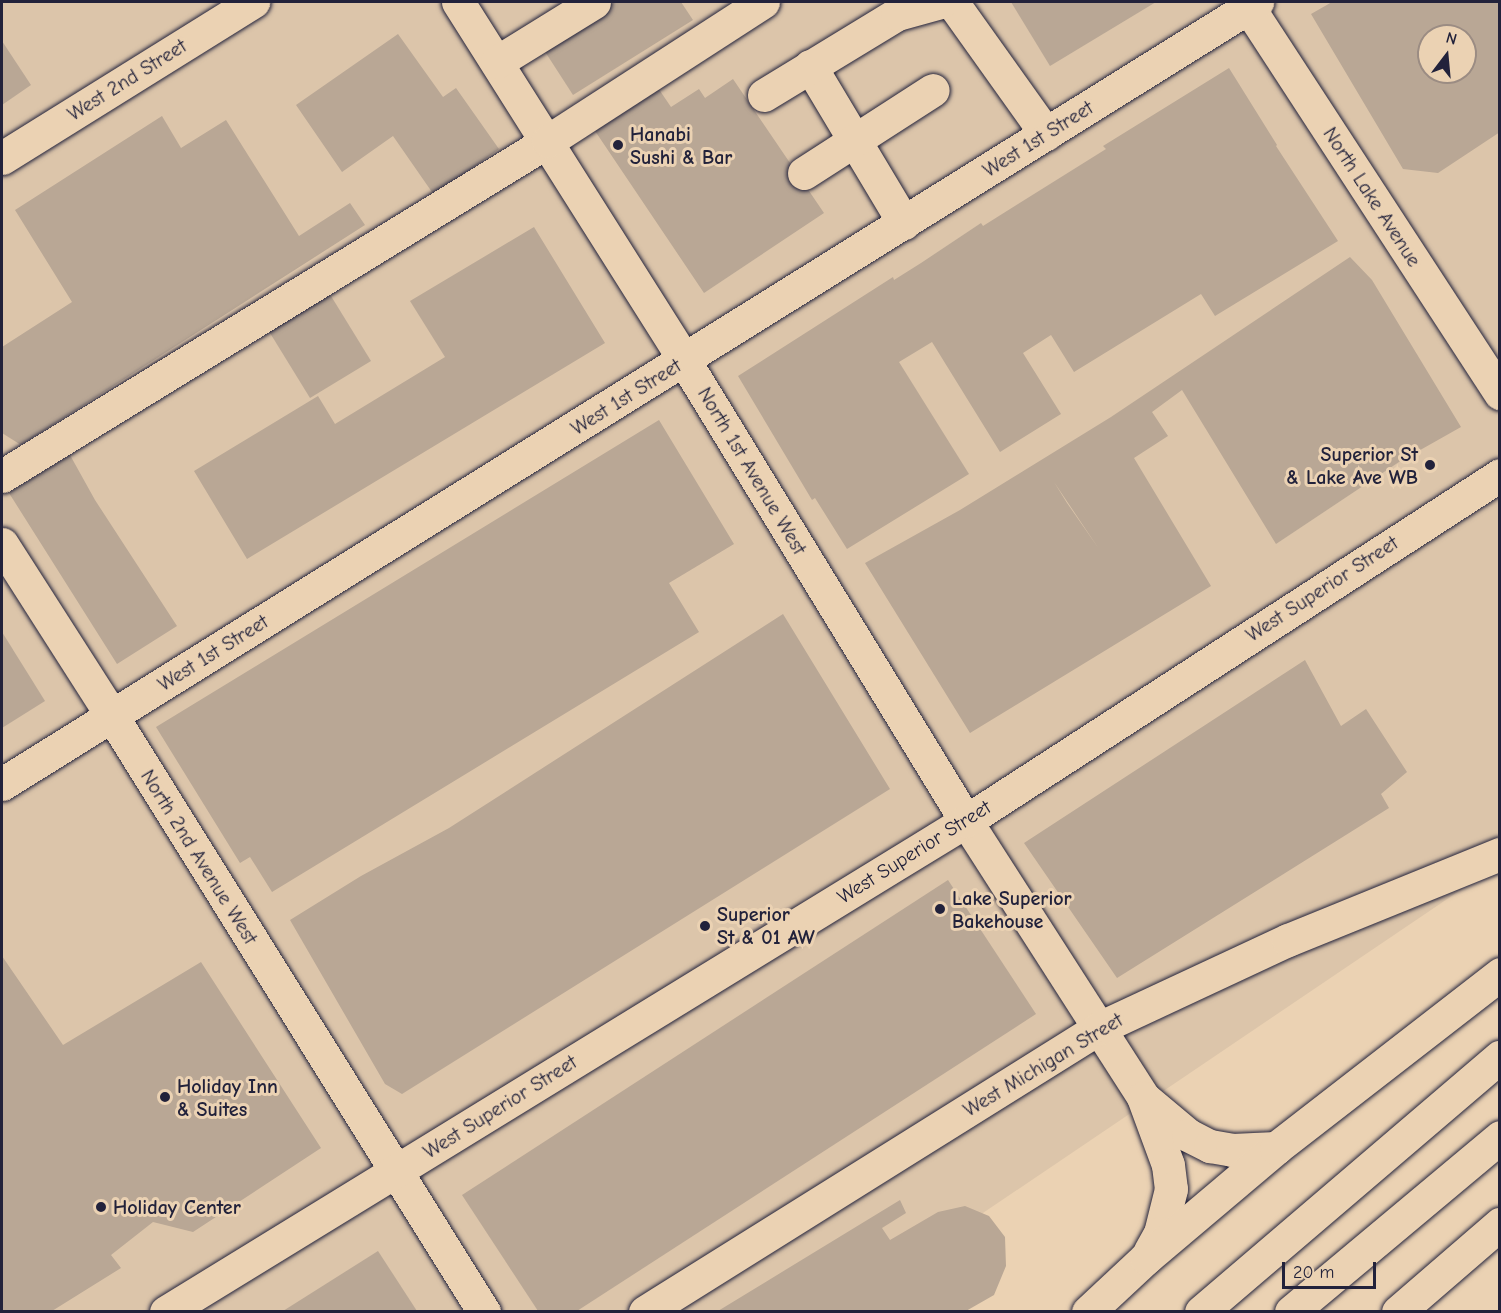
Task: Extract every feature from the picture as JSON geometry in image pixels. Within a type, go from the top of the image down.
[{"type":"main road","name":"West 2nd Street","points":[[2,158],[253,2]]},
{"type":"main road","name":"North 1st Avenue West","points":[[458,2],[548,141],[684,360],[966,821],[1143,1097]]},
{"type":"main road","points":[[497,62],[594,2]]},
{"type":"main road","points":[[2,476],[548,141],[727,11],[763,2]]},
{"type":"main road","points":[[764,94],[897,14],[941,2]]},
{"type":"main road","points":[[952,2],[1046,134]]},
{"type":"main road","name":"West 1st Street","points":[[2,784],[904,223],[1250,3]]},
{"type":"main road","name":"North Lake Avenue","points":[[1250,3],[1500,393]]},
{"type":"main road","points":[[810,66],[904,223]]},
{"type":"main road","points":[[804,173],[933,90]]},
{"type":"main road","name":"West Superior Street","points":[[166,1311],[966,821],[1500,475]]},
{"type":"main road","name":"North 2nd Avenue West","points":[[2,544],[484,1311]]},
{"type":"main road","name":"West Michigan Street","points":[[645,1311],[1099,1028],[1288,940],[1500,854]]},
{"type":"main road","points":[[1088,1311],[1146,1258],[1276,1148],[1500,974]]},
{"type":"main road","points":[[1201,1311],[1500,1058]]},
{"type":"main road","points":[[1143,1097],[1188,1136],[1210,1146],[1232,1150],[1276,1148]]},
{"type":"main road","points":[[1143,1097],[1168,1165],[1171,1189],[1160,1233],[1146,1258]]},
{"type":"main road","points":[[1291,1311],[1500,1137]]},
{"type":"main road","points":[[1398,1311],[1500,1224]]},
{"type":"shaded area","points":[[2,2],[1499,2],[1499,864],[838,1311],[2,1312]]},
{"type":"building","points":[[615,2],[681,2],[693,20],[573,95],[542,47]]},
{"type":"building","points":[[1011,2],[1156,2],[1050,66]]},
{"type":"building","points":[[1332,2],[1500,2],[1500,132],[1438,173],[1403,169],[1311,14]]},
{"type":"building","points":[[398,34],[443,97],[456,88],[499,149],[434,195],[393,136],[342,172],[296,105]]},
{"type":"building","points":[[2,41],[31,85],[2,105]]},
{"type":"building","points":[[1229,68],[1276,146],[1338,241],[1215,316],[1201,294],[1074,372],[1051,335],[1023,353],[1061,414],[1000,452],[932,342],[899,362],[969,474],[847,549],[815,498],[812,500],[738,376],[893,277],[894,280],[981,223],[983,226],[1106,149],[1103,146]]},
{"type":"building","points":[[733,79],[824,213],[704,293],[591,125],[654,82],[671,107],[699,89],[705,98]]},
{"type":"building","points":[[162,116],[181,148],[226,120],[299,236],[350,203],[365,225],[21,445],[2,433],[2,347],[72,302],[15,210]]},
{"type":"building","points":[[534,227],[605,343],[247,559],[194,471],[318,396],[335,424],[445,357],[410,301]]},
{"type":"building","points":[[1350,257],[1372,280],[1461,427],[1399,462],[1276,544],[1182,390],[1152,412],[1168,436],[1134,458],[1211,586],[970,733],[865,563],[960,510],[1111,417]],"holes":[[[1054,482],[1099,549],[1067,503]]]},
{"type":"building","points":[[323,283],[371,361],[310,398],[262,320]]},
{"type":"building","points":[[659,420],[734,544],[669,583],[699,632],[272,892],[250,857],[240,863],[156,727]]},
{"type":"building","points":[[70,455],[95,500],[177,626],[117,664],[9,493]]},
{"type":"building","points":[[783,614],[890,789],[402,1094],[385,1084],[290,920],[361,876],[449,828]]},
{"type":"building","points":[[2,632],[45,701],[2,728]]},
{"type":"building","points":[[1305,660],[1341,726],[1366,709],[1407,772],[1381,794],[1389,808],[1117,978],[1024,843]]},
{"type":"building","points":[[948,880],[1036,1014],[577,1311],[538,1311],[462,1195]]},
{"type":"building","name":"Holiday Inn & Suites","points":[[2,956],[63,1045],[201,962],[321,1148],[193,1232],[153,1222],[111,1255],[121,1268],[52,1311],[2,1311]]},
{"type":"building","points":[[900,1200],[906,1213],[882,1228],[890,1240],[938,1212],[965,1206],[989,1216],[1005,1237],[1006,1266],[994,1295],[966,1311],[718,1311]]},
{"type":"building","points":[[378,1251],[417,1311],[283,1311]]},
{"type":"place","name":"Hanabi Sushi & Bar","points":[[618,145]]},
{"type":"place","name":"Superior St & Lake Ave WB","points":[[1430,465]]},
{"type":"place","name":"Lake Superior Bakehouse","points":[[940,909]]},
{"type":"place","name":"Superior St & 01 AW","points":[[705,926]]},
{"type":"place","name":"Holiday Inn & Suites","points":[[165,1097]]},
{"type":"place","name":"Holiday Center","points":[[101,1207]]}]
